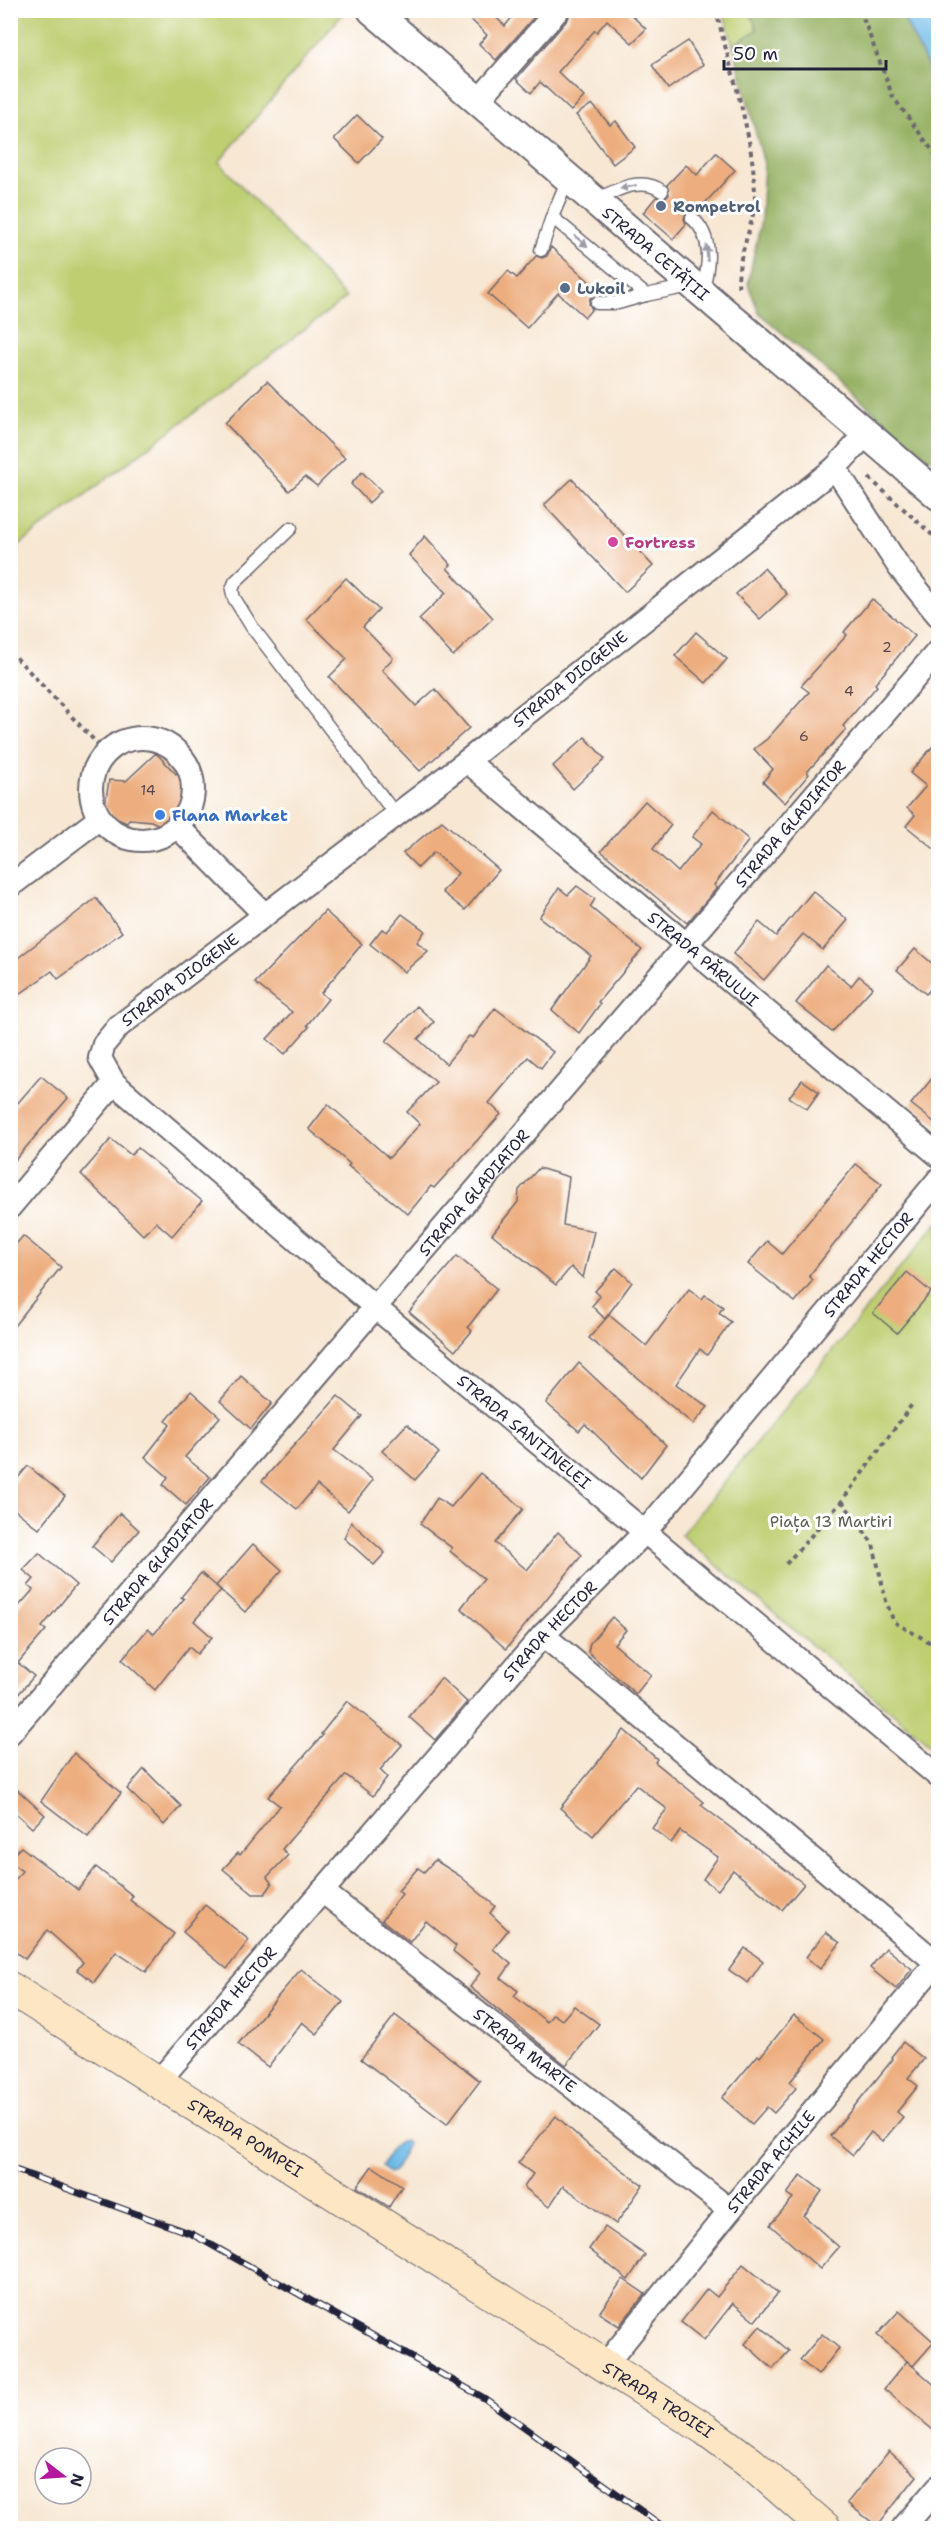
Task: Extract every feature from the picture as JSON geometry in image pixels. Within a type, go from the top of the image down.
[{"type":"main road","name":"STRADA POMPEI","points":[[10,1988],[480,2286]]},
{"type":"main road","name":"STRADA TROIEI","points":[[480,2286],[606,2364],[733,2450],[825,2529]]},
{"type":"street","name":"STRADA CETĂȚII","points":[[372,10],[939,495]]},
{"type":"street","points":[[478,101],[558,10]]},
{"type":"street","name":"STRADA DIOGENE","points":[[114,1083],[100,1058],[104,1044],[119,1026],[467,761],[835,468],[867,433]]},
{"type":"street","points":[[835,468],[900,567],[939,615]]},
{"type":"street","name":"STRADA GLADIATOR","points":[[10,1733],[939,651]]},
{"type":"street","points":[[143,738],[166,743],[179,753],[190,774],[192,798],[187,813],[177,826],[163,836],[146,840],[129,838],[113,831],[100,818],[94,806],[92,784],[97,764],[106,753],[119,743],[143,738]]},
{"type":"street","name":"STRADA PĂRULUI","points":[[467,761],[939,1155]]},
{"type":"street","points":[[10,886],[100,818]]},
{"type":"street","points":[[177,826],[265,915]]},
{"type":"street","points":[[10,1207],[114,1083]]},
{"type":"street","name":"STRADA SANTINELEI","points":[[114,1083],[375,1308],[939,1776]]},
{"type":"street","name":"STRADA HECTOR","points":[[158,2082],[543,1635],[644,1533],[938,1182]]},
{"type":"street","points":[[543,1635],[938,1962]]},
{"type":"street","name":"STRADA MARTE","points":[[322,1891],[730,2210]]},
{"type":"street","name":"STRADA ACHILE","points":[[606,2364],[730,2210],[938,1962]]},
{"type":"street","points":[[903,2529],[939,2487]]},
{"type":"lane","points":[[541,250],[568,179]]},
{"type":"lane","points":[[595,201],[630,185],[648,185],[662,191]]},
{"type":"lane","points":[[552,217],[646,295]]},
{"type":"lane","points":[[597,303],[618,303],[646,295],[698,288],[708,254],[702,228],[692,218]]},
{"type":"lane","points":[[291,528],[235,582],[232,590],[234,598],[252,627],[396,815]]},
{"type":"path","points":[[716,10],[753,166],[755,200],[739,267],[739,296]]},
{"type":"path","points":[[860,10],[893,97],[939,158]]},
{"type":"path","points":[[10,651],[106,753]]},
{"type":"path","points":[[786,1564],[842,1501],[914,1403]]},
{"type":"path","points":[[842,1501],[858,1520],[873,1544],[889,1612],[894,1622],[939,1647]]},
{"type":"green space","points":[[11,10],[345,11],[219,162],[346,298],[11,551]]},
{"type":"green space","points":[[723,11],[750,11],[757,30],[733,45]]},
{"type":"green space","points":[[750,11],[900,11],[938,86],[938,460],[927,457],[759,313],[748,284],[761,221],[764,164],[733,45],[757,30]]},
{"type":"green space","name":"Piața 13 Martiri","points":[[938,1222],[938,1751],[681,1535]]},
{"type":"water","points":[[900,11],[938,11],[938,86]]},
{"type":"water","points":[[404,2141],[408,2144],[394,2171],[389,2173],[382,2167],[393,2148]]},
{"type":"building","points":[[461,10],[488,10],[505,26],[518,10],[540,10],[496,60],[479,44],[487,35]]},
{"type":"building","points":[[571,10],[626,10],[646,29],[632,43],[607,20],[597,32],[595,30],[558,72],[584,97],[571,111],[540,82],[531,93],[516,79],[568,19]]},
{"type":"building","points":[[688,41],[703,65],[668,89],[652,65]]},
{"type":"building","points":[[592,104],[610,125],[616,121],[635,147],[613,164],[576,115]]},
{"type":"building","points":[[357,115],[382,139],[359,163],[334,139]]},
{"type":"building","points":[[716,153],[735,170],[697,212],[691,210],[686,212],[684,219],[686,224],[673,239],[643,213],[656,197],[663,199],[669,195],[667,185],[686,165],[697,175]]},
{"type":"building","points":[[551,247],[604,295],[590,298],[589,304],[592,309],[585,317],[558,293],[527,328],[488,294],[508,271],[517,278],[536,256],[542,258],[547,256]]},
{"type":"building","points":[[267,381],[345,458],[317,486],[305,477],[289,491],[225,423]]},
{"type":"building","points":[[362,472],[381,491],[369,503],[351,484]]},
{"type":"building","points":[[572,479],[653,566],[625,592],[544,505]]},
{"type":"building","points":[[425,536],[451,565],[447,568],[493,618],[453,656],[419,619],[446,593],[409,555]]},
{"type":"building","points":[[764,568],[787,594],[760,619],[736,594]]},
{"type":"building","points":[[346,578],[379,610],[363,627],[393,658],[382,670],[416,706],[435,689],[469,728],[420,771],[329,677],[347,659],[306,619]]},
{"type":"building","points":[[872,599],[915,636],[843,726],[846,729],[807,772],[809,774],[785,803],[763,782],[773,769],[754,749],[767,739],[809,692],[801,686],[847,635],[844,632]]},
{"type":"building","points":[[696,632],[727,659],[706,683],[675,656]]},
{"type":"building","points":[[585,737],[605,759],[573,789],[553,766]]},
{"type":"building","points":[[939,739],[939,853],[906,826],[915,815],[907,808],[926,786],[910,773]]},
{"type":"building","points":[[156,753],[176,774],[181,769],[188,786],[178,813],[168,816],[164,827],[151,821],[129,819],[127,823],[113,817],[105,806],[109,780],[126,781]]},
{"type":"building","points":[[645,801],[671,825],[653,849],[678,872],[701,844],[692,837],[713,810],[749,840],[714,885],[717,888],[687,923],[601,851]]},
{"type":"building","points":[[442,821],[499,870],[465,910],[442,892],[458,873],[434,852],[418,868],[403,853]]},
{"type":"building","points":[[577,886],[595,899],[590,907],[642,950],[598,1002],[600,1004],[579,1033],[552,1010],[591,956],[539,917],[559,888],[568,895]]},
{"type":"building","points":[[813,891],[848,920],[823,950],[803,934],[764,980],[733,954],[759,922],[776,936]]},
{"type":"building","points":[[96,898],[122,932],[58,979],[52,971],[10,1001],[10,964]]},
{"type":"building","points":[[325,911],[362,944],[321,993],[328,999],[307,1025],[309,1027],[285,1054],[267,1039],[292,1012],[255,983]]},
{"type":"building","points":[[402,914],[425,931],[417,942],[428,951],[404,972],[370,944],[382,929],[387,932]]},
{"type":"building","points":[[915,949],[939,969],[939,980],[926,994],[897,970]]},
{"type":"building","points":[[826,965],[851,986],[859,976],[873,987],[832,1032],[796,1003]]},
{"type":"building","points":[[417,1006],[434,1022],[418,1039],[446,1064],[469,1036],[473,1038],[495,1008],[553,1052],[541,1068],[528,1057],[489,1103],[501,1114],[434,1188],[431,1186],[408,1214],[348,1166],[350,1164],[309,1129],[328,1104],[389,1158],[420,1124],[407,1112],[436,1082],[386,1041]]},
{"type":"building","points":[[939,1070],[939,1126],[911,1104]]},
{"type":"building","points":[[41,1076],[68,1098],[10,1166],[10,1112]]},
{"type":"building","points":[[802,1080],[819,1092],[807,1109],[789,1097]]},
{"type":"building","points":[[111,1139],[131,1155],[138,1148],[202,1201],[172,1236],[156,1222],[143,1235],[81,1174]]},
{"type":"building","points":[[856,1164],[882,1184],[809,1276],[813,1280],[795,1302],[748,1264],[767,1241],[782,1254]]},
{"type":"building","points":[[539,1168],[569,1177],[563,1225],[594,1231],[583,1278],[571,1267],[556,1285],[492,1234],[518,1202],[519,1190]]},
{"type":"building","points":[[23,1236],[61,1267],[10,1331],[10,1251]]},
{"type":"building","points":[[457,1256],[497,1289],[468,1327],[472,1331],[455,1351],[409,1312]]},
{"type":"building","points":[[616,1268],[632,1282],[605,1319],[592,1306],[600,1296],[595,1291]]},
{"type":"building","points":[[907,1272],[931,1292],[897,1333],[873,1313]]},
{"type":"building","points":[[689,1289],[702,1299],[705,1295],[723,1307],[719,1313],[731,1322],[707,1355],[700,1349],[676,1384],[708,1407],[693,1424],[589,1338],[609,1315],[646,1346]]},
{"type":"building","points":[[579,1363],[666,1445],[641,1478],[585,1424],[579,1431],[546,1403]]},
{"type":"building","points":[[241,1376],[272,1403],[251,1429],[220,1401]]},
{"type":"building","points":[[191,1391],[220,1417],[185,1457],[210,1477],[186,1505],[163,1485],[168,1477],[145,1457],[170,1425],[166,1421]]},
{"type":"building","points":[[338,1396],[362,1416],[334,1450],[373,1480],[348,1511],[317,1485],[297,1509],[262,1481]]},
{"type":"building","points":[[407,1424],[439,1453],[415,1480],[382,1451]]},
{"type":"building","points":[[28,1466],[65,1496],[39,1529],[10,1506],[10,1487]]},
{"type":"building","points":[[480,1473],[523,1509],[495,1543],[527,1570],[558,1532],[582,1555],[506,1649],[461,1608],[484,1579],[450,1551],[452,1548],[420,1524],[437,1498],[451,1507]]},
{"type":"building","points":[[120,1513],[139,1530],[111,1562],[92,1546]]},
{"type":"building","points":[[351,1522],[385,1553],[374,1565],[344,1538]]},
{"type":"building","points":[[253,1544],[282,1570],[245,1612],[216,1586]]},
{"type":"building","points":[[39,1553],[76,1585],[42,1627],[46,1630],[18,1663],[34,1676],[10,1704],[10,1616],[33,1590],[28,1586],[34,1579],[23,1570]]},
{"type":"building","points":[[201,1573],[221,1590],[194,1621],[212,1637],[197,1654],[189,1647],[155,1690],[122,1659],[148,1629],[154,1634],[184,1599],[181,1597]]},
{"type":"building","points":[[612,1617],[626,1630],[614,1644],[651,1675],[636,1694],[588,1652],[590,1643]]},
{"type":"building","points":[[441,1678],[467,1702],[435,1740],[409,1717]]},
{"type":"building","points":[[347,1701],[402,1745],[380,1770],[387,1777],[373,1796],[346,1775],[282,1849],[288,1855],[267,1877],[272,1884],[265,1894],[253,1894],[223,1869],[238,1853],[240,1855],[280,1806],[268,1797],[323,1735],[321,1734]]},
{"type":"building","points":[[624,1730],[657,1759],[655,1762],[704,1802],[701,1805],[804,1884],[782,1910],[733,1870],[718,1890],[703,1879],[718,1857],[680,1831],[671,1843],[652,1828],[667,1809],[636,1785],[593,1836],[560,1808]]},
{"type":"building","points":[[74,1753],[121,1793],[88,1837],[41,1801]]},
{"type":"building","points":[[144,1769],[181,1806],[164,1825],[127,1789]]},
{"type":"building","points":[[10,1783],[45,1815],[32,1828],[10,1808]]},
{"type":"building","points":[[21,1847],[78,1890],[96,1867],[133,1896],[130,1900],[174,1934],[146,1972],[116,1952],[94,1982],[77,1970],[83,1962],[47,1930],[25,1959],[10,1948],[10,1887],[22,1871],[10,1862],[10,1858]]},
{"type":"building","points":[[435,1860],[460,1876],[495,1906],[490,1913],[508,1930],[493,1949],[511,1964],[501,1978],[518,1991],[514,1996],[547,2022],[553,2014],[562,2020],[574,2006],[599,2024],[566,2065],[470,1987],[480,1973],[453,1951],[456,1946],[426,1921],[410,1942],[382,1920],[402,1894],[398,1891],[418,1868],[424,1872]]},
{"type":"building","points":[[205,1905],[249,1940],[227,1969],[183,1932]]},
{"type":"building","points":[[826,1932],[840,1943],[820,1969],[806,1957]]},
{"type":"building","points":[[745,1948],[763,1961],[748,1983],[729,1970]]},
{"type":"building","points":[[886,1948],[912,1969],[896,1989],[870,1968]]},
{"type":"building","points":[[301,1969],[343,2002],[317,2034],[302,2022],[268,2067],[238,2044]]},
{"type":"building","points":[[395,2015],[480,2081],[447,2124],[361,2059]]},
{"type":"building","points":[[794,2015],[824,2039],[790,2082],[796,2088],[774,2113],[767,2107],[752,2124],[722,2098],[758,2055],[760,2057]]},
{"type":"building","points":[[903,2042],[924,2059],[908,2078],[918,2086],[897,2112],[903,2117],[882,2142],[871,2132],[853,2155],[830,2136],[893,2059],[891,2057]]},
{"type":"building","points":[[556,2116],[587,2144],[643,2185],[616,2224],[563,2186],[549,2207],[524,2187],[533,2174],[518,2163]]},
{"type":"building","points":[[372,2166],[402,2186],[389,2207],[357,2187]]},
{"type":"building","points":[[801,2175],[822,2191],[804,2216],[839,2247],[820,2269],[770,2225],[793,2198],[787,2194]]},
{"type":"building","points":[[605,2227],[645,2255],[628,2280],[589,2249]]},
{"type":"building","points":[[743,2264],[778,2293],[755,2321],[733,2303],[704,2340],[681,2322],[707,2289],[717,2297]]},
{"type":"building","points":[[623,2279],[645,2294],[619,2326],[599,2313]]},
{"type":"building","points":[[899,2311],[934,2342],[913,2366],[877,2335]]},
{"type":"building","points":[[760,2326],[789,2351],[773,2369],[745,2344]]},
{"type":"building","points":[[822,2334],[839,2348],[818,2375],[800,2360]]},
{"type":"building","points":[[907,2361],[939,2389],[939,2435],[884,2389]]},
{"type":"building","points":[[889,2451],[917,2476],[877,2526],[847,2503]]},
{"type":"railway","points":[[10,2168],[192,2234],[484,2398],[665,2528]]},
{"type":"place","name":"Rompetrol","points":[[661,206]]},
{"type":"place","name":"Lukoil","points":[[565,288]]},
{"type":"place","name":"Fortress","points":[[613,542]]},
{"type":"place","name":"Flana Market","points":[[160,815]]}]
